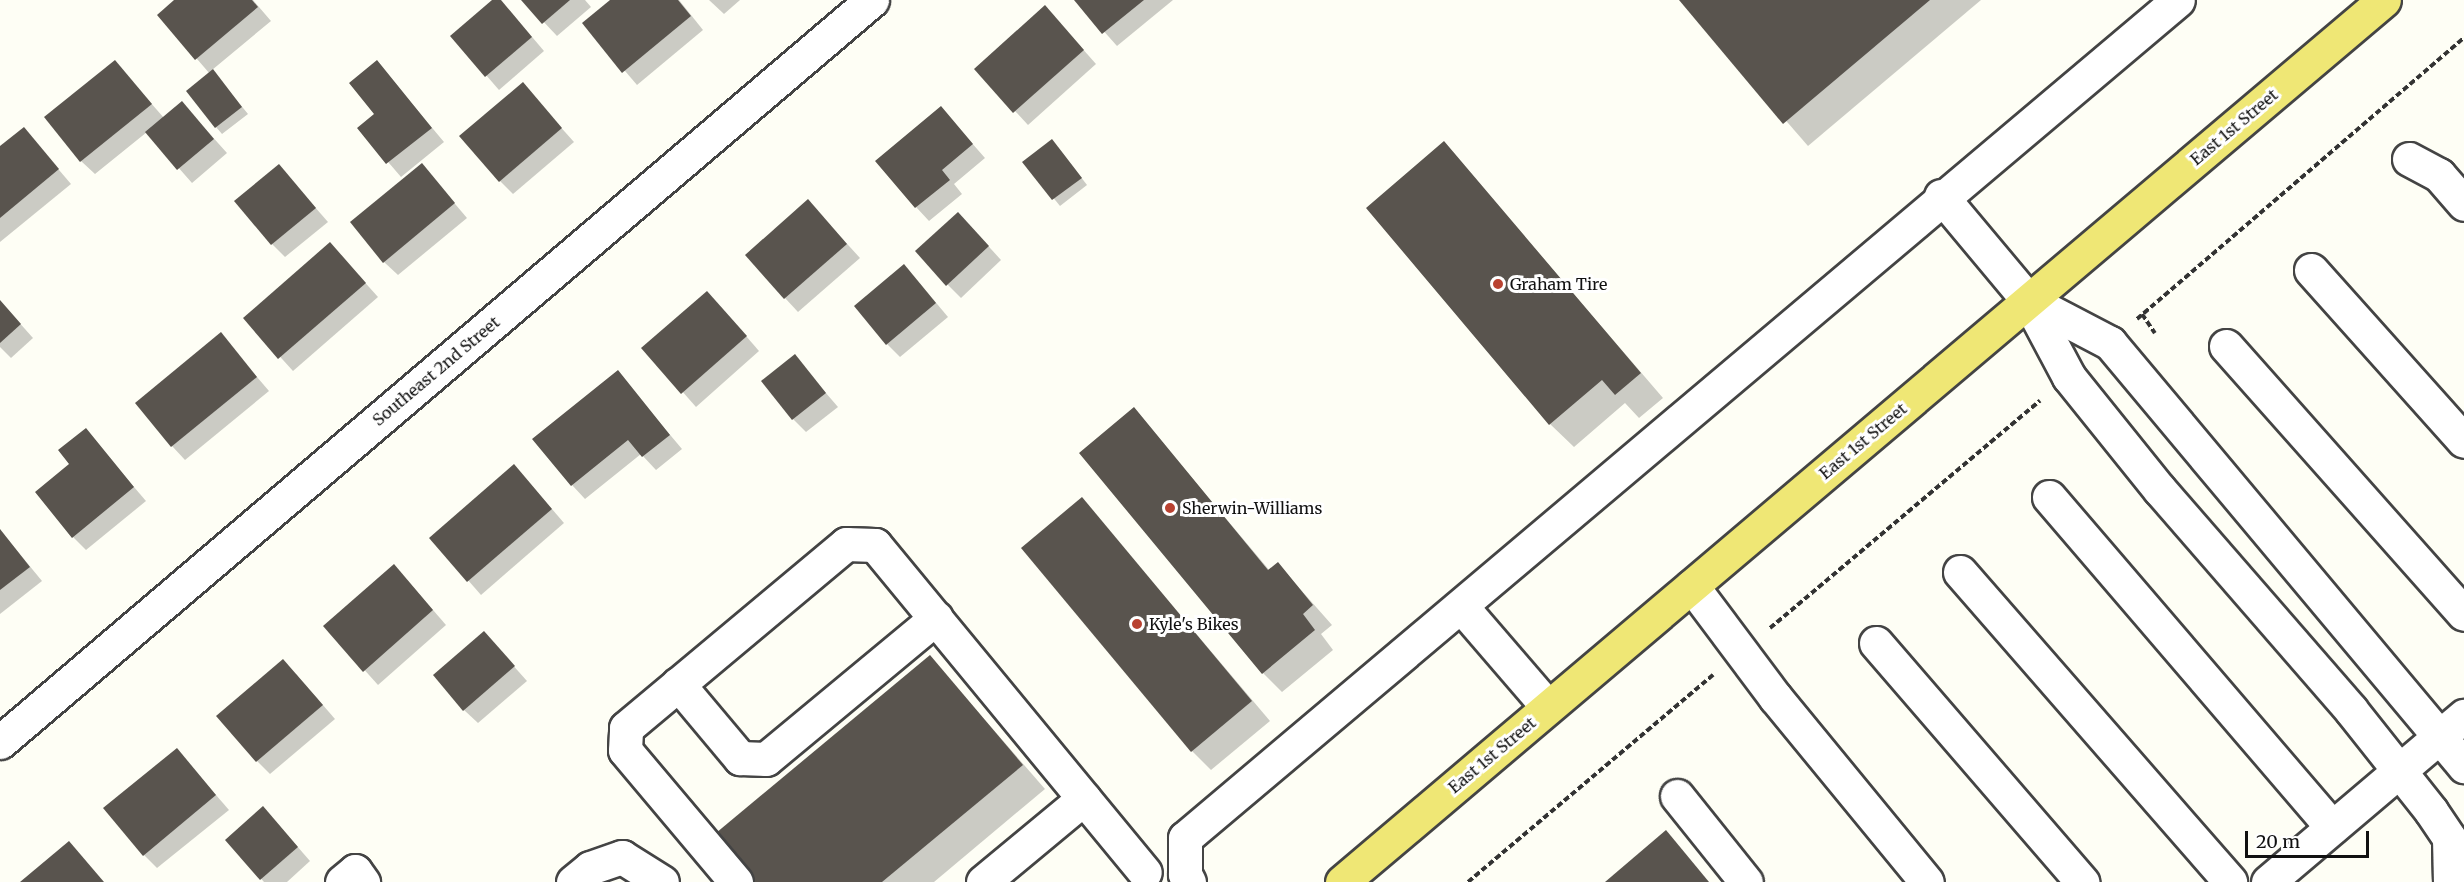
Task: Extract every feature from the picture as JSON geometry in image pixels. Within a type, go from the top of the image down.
[{"type":"main road","name":"East 1st Street","points":[[1342,882],[2384,0]]},
{"type":"street","name":"Southeast 2nd Street","points":[[0,742],[873,0]]},
{"type":"street","points":[[736,882],[625,750],[626,728],[846,544],[875,545],[1084,798],[1139,877],[1461,606],[1941,196],[2178,0]]},
{"type":"street","points":[[2409,159],[2439,175],[2464,204]]},
{"type":"street","points":[[1941,196],[2028,300],[2069,377],[2160,490],[2399,770],[2449,838],[2450,870]]},
{"type":"street","points":[[2311,270],[2464,441]]},
{"type":"street","points":[[2028,300],[2110,343],[2464,766]]},
{"type":"street","points":[[2226,346],[2464,614]]},
{"type":"street","points":[[2049,497],[2332,827]]},
{"type":"street","points":[[1960,573],[2230,882]]},
{"type":"street","points":[[1692,586],[1775,697],[1928,882]]},
{"type":"street","points":[[1461,606],[1548,707]]},
{"type":"street","points":[[678,684],[740,758],[766,759],[936,618]]},
{"type":"street","points":[[1876,643],[2082,882]]},
{"type":"street","points":[[2268,882],[2464,716]]},
{"type":"street","points":[[1677,796],[1746,882]]},
{"type":"street","points":[[984,882],[1084,798]]},
{"type":"street","points":[[1185,838],[1185,874],[1189,882]]},
{"type":"street","points":[[573,882],[590,868],[622,857],[662,882]]},
{"type":"street","points":[[342,882],[355,872],[363,882]]},
{"type":"path","points":[[2110,343],[2464,38]]},
{"type":"path","points":[[1468,882],[2069,377]]},
{"type":"building","points":[[174,0],[252,0],[258,7],[195,60],[157,15]]},
{"type":"building","points":[[492,0],[501,0],[532,37],[485,77],[450,36]]},
{"type":"building","points":[[521,0],[570,0],[542,24]]},
{"type":"building","points":[[610,0],[678,0],[691,16],[622,73],[582,23]]},
{"type":"building","points":[[1074,0],[1144,0],[1102,34]]},
{"type":"building","points":[[1679,0],[1930,0],[1783,124]]},
{"type":"building","points":[[1045,5],[1084,50],[1013,113],[974,69]]},
{"type":"building","points":[[115,60],[152,104],[80,162],[44,117]]},
{"type":"building","points":[[377,60],[432,128],[386,164],[357,128],[374,114],[349,83]]},
{"type":"building","points":[[213,69],[242,107],[215,128],[186,91]]},
{"type":"building","points":[[523,82],[562,128],[499,182],[459,136]]},
{"type":"building","points":[[182,101],[214,139],[177,170],[145,132]]},
{"type":"building","points":[[941,106],[973,144],[942,170],[950,180],[915,208],[875,161]]},
{"type":"building","points":[[24,127],[59,169],[0,218],[0,146]]},
{"type":"building","points":[[1052,139],[1082,178],[1052,200],[1022,162]]},
{"type":"building","name":"Graham Tire","points":[[1444,141],[1641,373],[1615,395],[1602,380],[1549,425],[1366,208]]},
{"type":"building","points":[[422,163],[455,203],[383,263],[350,222]]},
{"type":"building","points":[[279,164],[316,208],[271,245],[234,201]]},
{"type":"building","points":[[808,199],[847,244],[784,299],[745,255]]},
{"type":"building","points":[[958,212],[989,246],[946,286],[915,251]]},
{"type":"building","points":[[330,242],[366,283],[278,359],[243,318]]},
{"type":"building","points":[[904,264],[936,303],[886,345],[854,306]]},
{"type":"building","points":[[707,291],[747,336],[681,394],[641,348]]},
{"type":"building","points":[[0,300],[21,324],[0,343]]},
{"type":"building","points":[[221,332],[257,377],[171,447],[135,403]]},
{"type":"building","points":[[795,354],[826,393],[792,420],[761,381]]},
{"type":"building","points":[[618,370],[670,435],[642,457],[628,440],[571,486],[532,439]]},
{"type":"building","name":"Sherwin-Williams","points":[[1134,407],[1268,570],[1278,562],[1313,605],[1303,614],[1315,630],[1262,674],[1079,453]]},
{"type":"building","points":[[86,428],[134,487],[72,538],[35,492],[69,464],[58,450]]},
{"type":"building","points":[[514,464],[552,509],[467,582],[429,538]]},
{"type":"building","name":"Kyle's Bikes","points":[[1082,497],[1252,701],[1191,752],[1021,548]]},
{"type":"building","points":[[0,529],[30,567],[0,590]]},
{"type":"building","points":[[394,564],[433,610],[363,672],[323,626]]},
{"type":"building","points":[[484,631],[515,666],[463,711],[433,675]]},
{"type":"building","points":[[930,655],[1023,765],[882,882],[747,882],[710,838]]},
{"type":"building","points":[[283,659],[323,705],[256,762],[216,716]]},
{"type":"building","points":[[177,748],[216,795],[143,856],[103,808]]},
{"type":"building","points":[[263,806],[298,847],[260,880],[225,840]]},
{"type":"building","points":[[1666,830],[1709,882],[1605,882]]},
{"type":"building","points":[[69,841],[104,882],[20,882]]},
{"type":"place","name":"Graham Tire","points":[[1498,284]]},
{"type":"place","name":"Sherwin-Williams","points":[[1170,508]]},
{"type":"place","name":"Kyle's Bikes","points":[[1137,624]]}]
